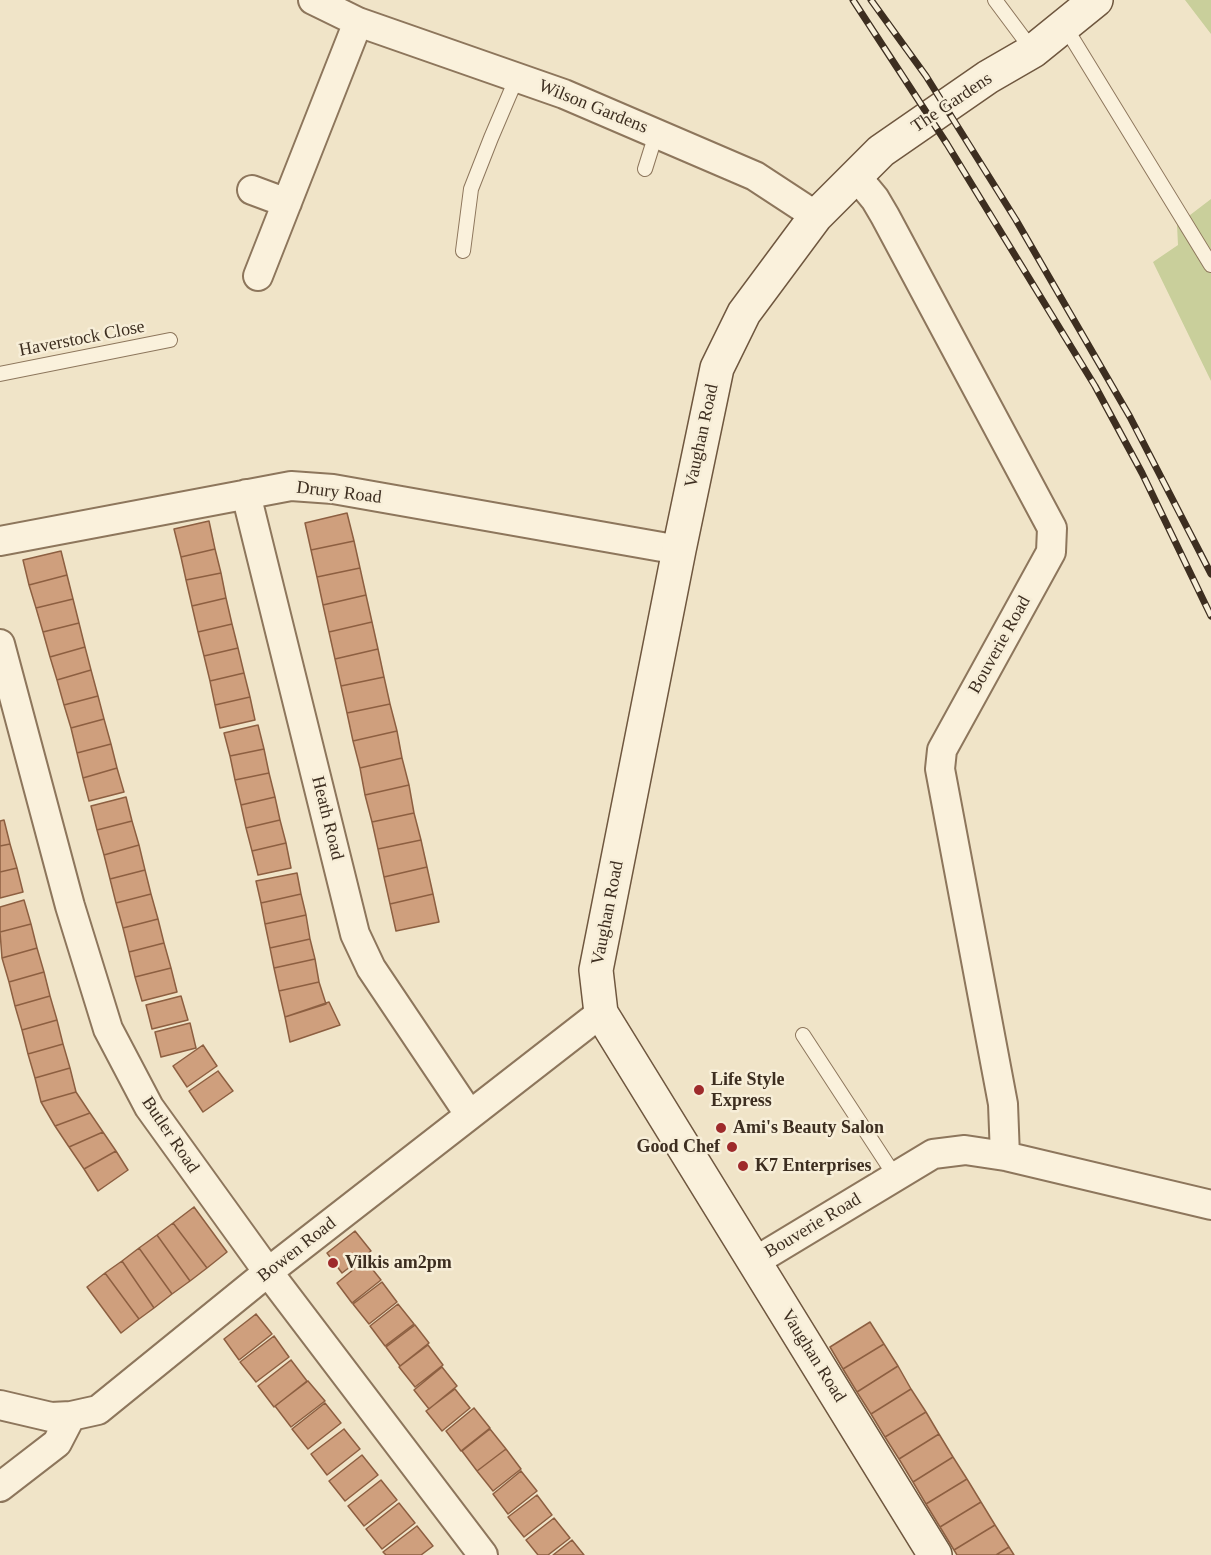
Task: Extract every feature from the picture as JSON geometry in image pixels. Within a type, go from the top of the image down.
[{"type":"street","name":"Wilson Gardens","points":[[312,0],[358,22],[564,94],[755,176],[816,216]]},
{"type":"street","name":"The Gardens","points":[[816,216],[881,151],[988,77],[1033,51],[1096,0]]},
{"type":"street","points":[[258,276],[358,22]]},
{"type":"street","name":"Bouverie Road","points":[[856,176],[885,216],[1052,528],[1051,552],[942,750],[940,769],[1003,1104],[1005,1156]]},
{"type":"street","points":[[252,190],[287,203]]},
{"type":"street","name":"Vaughan Road","points":[[816,216],[744,313],[717,368],[596,970],[602,1013],[935,1555]]},
{"type":"street","name":"Drury Road","points":[[0,541],[291,486],[333,489],[679,550]]},
{"type":"street","name":"Heath Road","points":[[246,494],[356,934],[371,969],[469,1114]]},
{"type":"street","name":"Butler Road","points":[[0,644],[70,906],[108,1029],[149,1107],[268,1272],[483,1555]]},
{"type":"street","name":"Bowen Road","points":[[0,1405],[51,1417],[71,1416],[98,1410],[268,1272],[602,1013]]},
{"type":"street","name":"Bouverie Road","points":[[754,1262],[933,1154],[965,1150],[1005,1156],[1211,1205]]},
{"type":"street","points":[[0,1487],[57,1443],[71,1416]]},
{"type":"lane","points":[[995,0],[1033,51]]},
{"type":"lane","points":[[1064,25],[1211,266]]},
{"type":"lane","points":[[463,251],[471,189],[517,77]]},
{"type":"lane","points":[[645,169],[656,134]]},
{"type":"lane","name":"Haverstock Close","points":[[0,374],[170,340]]},
{"type":"lane","points":[[803,1035],[895,1176]]},
{"type":"green space","points":[[1185,0],[1211,0],[1211,34]]},
{"type":"green space","points":[[1211,199],[1211,381],[1153,262],[1178,245],[1177,225]]},
{"type":"building","points":[[347,513],[354,541],[311,550],[305,523]]},
{"type":"building","points":[[209,521],[215,549],[181,557],[174,529]]},
{"type":"building","points":[[354,541],[360,568],[317,577],[311,550]]},
{"type":"building","points":[[215,549],[221,573],[186,580],[181,557]]},
{"type":"building","points":[[61,551],[67,575],[29,585],[23,560]]},
{"type":"building","points":[[360,568],[366,595],[323,605],[317,577]]},
{"type":"building","points":[[221,573],[226,598],[192,606],[186,580]]},
{"type":"building","points":[[67,575],[73,599],[36,608],[29,585]]},
{"type":"building","points":[[366,595],[372,622],[329,632],[323,605]]},
{"type":"building","points":[[226,598],[232,624],[198,632],[192,606]]},
{"type":"building","points":[[73,599],[79,623],[43,632],[36,608]]},
{"type":"building","points":[[372,622],[378,649],[335,659],[329,632]]},
{"type":"building","points":[[79,623],[85,647],[50,657],[43,632]]},
{"type":"building","points":[[232,624],[238,648],[204,656],[198,632]]},
{"type":"building","points":[[85,647],[91,670],[57,680],[50,657]]},
{"type":"building","points":[[238,648],[244,673],[210,681],[204,656]]},
{"type":"building","points":[[378,649],[384,677],[341,686],[335,659]]},
{"type":"building","points":[[91,670],[98,696],[64,705],[57,680]]},
{"type":"building","points":[[244,673],[250,697],[215,705],[210,681]]},
{"type":"building","points":[[384,677],[390,704],[347,713],[341,686]]},
{"type":"building","points":[[98,696],[104,719],[71,728],[64,705]]},
{"type":"building","points":[[250,697],[255,720],[220,728],[215,705]]},
{"type":"building","points":[[390,704],[397,731],[353,741],[347,713]]},
{"type":"building","points":[[104,719],[111,744],[77,753],[71,728]]},
{"type":"building","points":[[258,725],[264,749],[230,756],[224,733]]},
{"type":"building","points":[[397,731],[402,758],[360,768],[353,741]]},
{"type":"building","points":[[111,744],[117,768],[83,778],[77,753]]},
{"type":"building","points":[[264,749],[269,773],[235,780],[230,756]]},
{"type":"building","points":[[402,758],[409,785],[365,795],[360,768]]},
{"type":"building","points":[[117,768],[124,792],[89,801],[83,778]]},
{"type":"building","points":[[269,773],[275,797],[241,805],[235,780]]},
{"type":"building","points":[[409,785],[414,813],[372,822],[365,795]]},
{"type":"building","points":[[126,797],[132,821],[97,830],[91,806]]},
{"type":"building","points":[[275,797],[280,820],[246,828],[241,805]]},
{"type":"building","points":[[414,813],[421,840],[378,849],[372,822]]},
{"type":"building","points":[[4,820],[10,844],[0,846],[0,821]]},
{"type":"building","points":[[280,820],[286,843],[252,851],[246,828]]},
{"type":"building","points":[[132,821],[139,845],[104,855],[97,830]]},
{"type":"building","points":[[421,840],[427,867],[384,877],[378,849]]},
{"type":"building","points":[[286,843],[291,868],[258,875],[252,851]]},
{"type":"building","points":[[10,844],[17,868],[0,872],[0,846]]},
{"type":"building","points":[[139,845],[145,870],[110,879],[104,855]]},
{"type":"building","points":[[427,867],[433,894],[390,904],[384,877]]},
{"type":"building","points":[[17,868],[23,892],[0,898],[0,872]]},
{"type":"building","points":[[145,870],[151,894],[116,903],[110,879]]},
{"type":"building","points":[[297,873],[301,894],[261,903],[256,881]]},
{"type":"building","points":[[151,894],[158,919],[123,928],[116,903]]},
{"type":"building","points":[[301,894],[306,915],[265,924],[261,903]]},
{"type":"building","points":[[433,894],[439,922],[396,931],[390,904]]},
{"type":"building","points":[[24,900],[31,924],[0,932],[0,907]]},
{"type":"building","points":[[306,915],[310,939],[270,948],[265,924]]},
{"type":"building","points":[[158,919],[164,943],[129,952],[123,928]]},
{"type":"building","points":[[31,924],[37,948],[2,958],[0,932]]},
{"type":"building","points":[[310,939],[315,959],[274,968],[270,948]]},
{"type":"building","points":[[164,943],[171,968],[135,977],[129,952]]},
{"type":"building","points":[[37,948],[44,972],[9,982],[2,958]]},
{"type":"building","points":[[315,959],[319,982],[279,991],[274,968]]},
{"type":"building","points":[[171,968],[177,992],[142,1001],[135,977]]},
{"type":"building","points":[[44,972],[50,996],[15,1006],[9,982]]},
{"type":"building","points":[[319,982],[326,1004],[285,1017],[279,991]]},
{"type":"building","points":[[50,996],[57,1020],[22,1030],[15,1006]]},
{"type":"building","points":[[181,996],[188,1020],[152,1029],[146,1005]]},
{"type":"building","points":[[329,1002],[340,1025],[290,1042],[285,1017]]},
{"type":"building","points":[[57,1020],[63,1044],[28,1054],[22,1030]]},
{"type":"building","points":[[190,1023],[196,1048],[161,1057],[155,1032]]},
{"type":"building","points":[[63,1044],[70,1068],[35,1078],[28,1054]]},
{"type":"building","points":[[203,1045],[217,1066],[187,1087],[173,1066]]},
{"type":"building","points":[[70,1068],[76,1092],[41,1102],[35,1078]]},
{"type":"building","points":[[218,1071],[233,1091],[203,1112],[189,1091]]},
{"type":"building","points":[[76,1092],[90,1113],[55,1126],[41,1102]]},
{"type":"building","points":[[90,1113],[103,1132],[69,1147],[55,1126]]},
{"type":"building","points":[[103,1132],[116,1151],[84,1169],[69,1147]]},
{"type":"building","points":[[116,1151],[128,1170],[98,1191],[84,1169]]},
{"type":"building","points":[[194,1207],[227,1252],[207,1268],[173,1223]]},
{"type":"building","points":[[173,1223],[207,1268],[190,1281],[157,1235]]},
{"type":"building","points":[[355,1231],[371,1251],[342,1273],[327,1253]]},
{"type":"building","points":[[157,1235],[190,1281],[172,1294],[139,1248]]},
{"type":"building","points":[[139,1248],[172,1294],[154,1308],[122,1261]]},
{"type":"building","points":[[365,1260],[381,1280],[352,1303],[337,1283]]},
{"type":"building","points":[[122,1261],[154,1308],[139,1319],[105,1273]]},
{"type":"building","points":[[105,1273],[139,1319],[121,1333],[87,1287]]},
{"type":"building","points":[[382,1282],[397,1302],[369,1324],[353,1304]]},
{"type":"building","points":[[398,1304],[414,1324],[385,1346],[370,1326]]},
{"type":"building","points":[[256,1314],[272,1334],[239,1360],[224,1339]]},
{"type":"building","points":[[870,1322],[884,1344],[843,1369],[830,1347]]},
{"type":"building","points":[[415,1325],[429,1343],[400,1366],[386,1347]]},
{"type":"building","points":[[274,1336],[289,1357],[256,1382],[240,1362]]},
{"type":"building","points":[[884,1344],[898,1366],[857,1392],[843,1369]]},
{"type":"building","points":[[428,1345],[443,1365],[415,1387],[399,1367]]},
{"type":"building","points":[[291,1360],[307,1381],[274,1407],[258,1386]]},
{"type":"building","points":[[898,1366],[911,1389],[871,1414],[857,1392]]},
{"type":"building","points":[[442,1367],[457,1386],[429,1409],[414,1390]]},
{"type":"building","points":[[308,1381],[325,1401],[291,1427],[275,1406]]},
{"type":"building","points":[[455,1389],[470,1408],[442,1431],[426,1411]]},
{"type":"building","points":[[911,1389],[926,1412],[885,1437],[871,1414]]},
{"type":"building","points":[[325,1403],[341,1423],[308,1449],[292,1429]]},
{"type":"building","points":[[474,1408],[490,1428],[461,1451],[446,1431]]},
{"type":"building","points":[[926,1412],[939,1434],[899,1459],[885,1437]]},
{"type":"building","points":[[344,1429],[360,1449],[327,1475],[311,1454]]},
{"type":"building","points":[[490,1429],[506,1449],[477,1471],[462,1451]]},
{"type":"building","points":[[939,1434],[953,1457],[913,1482],[899,1459]]},
{"type":"building","points":[[506,1449],[521,1469],[493,1491],[477,1471]]},
{"type":"building","points":[[362,1455],[378,1475],[345,1501],[329,1481]]},
{"type":"building","points":[[953,1457],[967,1479],[926,1504],[913,1482]]},
{"type":"building","points":[[521,1471],[537,1491],[508,1514],[493,1494]]},
{"type":"building","points":[[967,1479],[981,1502],[940,1527],[926,1504]]},
{"type":"building","points":[[381,1480],[397,1500],[364,1526],[348,1506]]},
{"type":"building","points":[[537,1495],[552,1515],[524,1537],[508,1517]]},
{"type":"building","points":[[981,1502],[995,1525],[954,1550],[940,1527]]},
{"type":"building","points":[[399,1503],[415,1523],[382,1549],[366,1529]]},
{"type":"building","points":[[554,1518],[570,1538],[548,1555],[538,1555],[526,1540]]},
{"type":"building","points":[[995,1525],[1009,1547],[996,1555],[957,1555],[954,1550]]},
{"type":"building","points":[[417,1526],[433,1546],[421,1555],[386,1555],[383,1552]]},
{"type":"building","points":[[572,1540],[584,1555],[553,1555]]},
{"type":"building","points":[[1009,1547],[1014,1555],[996,1555]]},
{"type":"railway","points":[[853,0],[947,144],[1095,386],[1142,473],[1211,616]]},
{"type":"railway","points":[[871,0],[926,76],[1016,220],[1130,417],[1211,574]]},
{"type":"place","name":"Life Style Express","points":[[699,1090]]},
{"type":"place","name":"Ami's Beauty Salon","points":[[721,1128]]},
{"type":"place","name":"Good Chef","points":[[732,1147]]},
{"type":"place","name":"K7 Enterprises","points":[[743,1166]]},
{"type":"place","name":"Vilkis am2pm","points":[[333,1263]]}]
